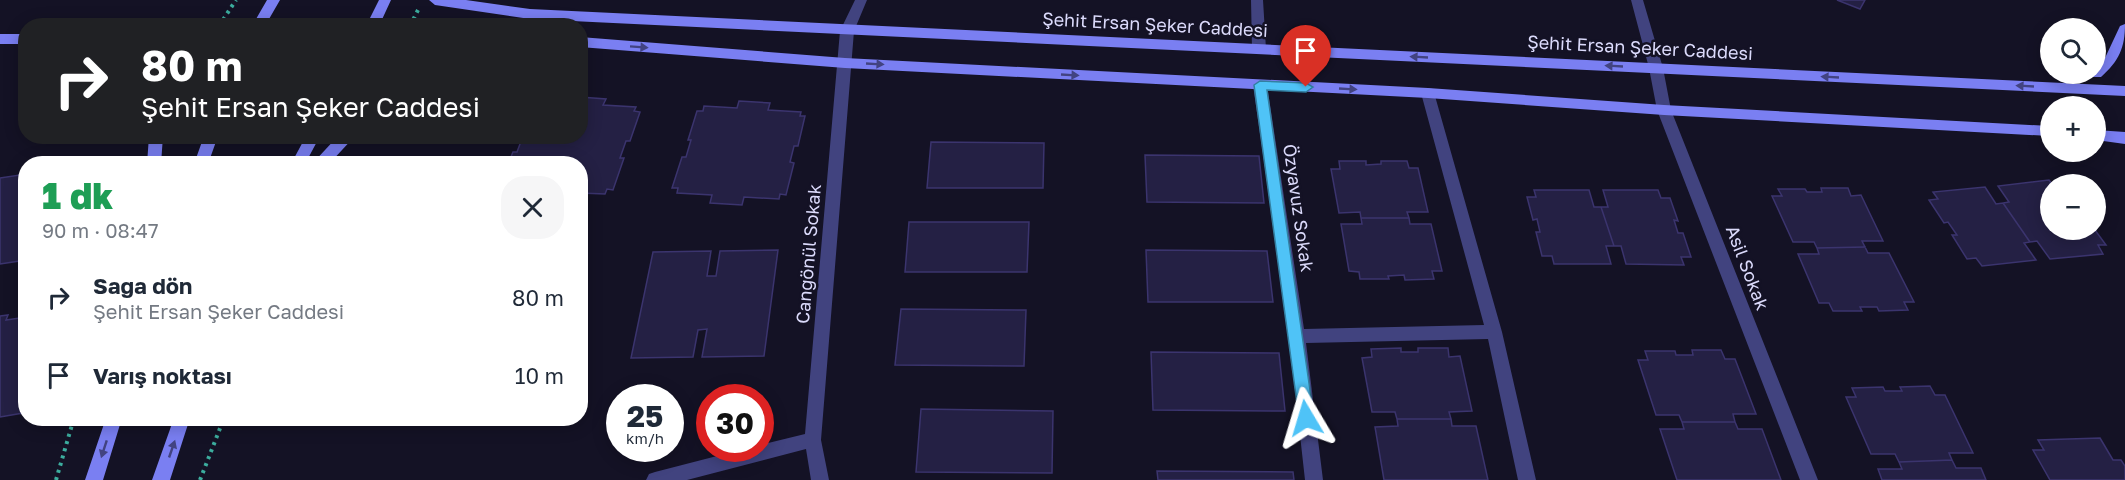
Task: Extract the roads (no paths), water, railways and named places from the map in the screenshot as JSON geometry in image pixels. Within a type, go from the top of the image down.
[{"type":"street","points":[[263,18],[274,0]]},
{"type":"street","points":[[376,18],[385,0]]},
{"type":"street","name":"Şehit Ersan Şeker Caddesi","points":[[435,0],[530,14],[2125,91]]},
{"type":"street","points":[[508,0],[530,14]]},
{"type":"street","name":"Cangönül Sokak","points":[[820,480],[813,440],[844,63],[847,30],[861,0]]},
{"type":"street","points":[[1257,0],[1259,49]]},
{"type":"street","name":"Asil Sokak","points":[[1637,0],[1656,68],[1664,111],[1809,480]]},
{"type":"street","points":[[2106,64],[2110,61],[2125,29]]},
{"type":"street","points":[[0,39],[18,39]]},
{"type":"street","points":[[588,43],[844,63],[1428,93],[1664,111],[2040,130]]},
{"type":"street","points":[[2056,88],[2070,84]]},
{"type":"street","name":"Özyavuz Sokak","points":[[1260,85],[1297,336],[1314,480]]},
{"type":"street","points":[[1428,93],[1494,332],[1527,480]]},
{"type":"street","points":[[2106,136],[2125,138]]},
{"type":"street","points":[[327,156],[340,144]]},
{"type":"street","points":[[1297,336],[1494,332]]},
{"type":"street","points":[[94,480],[111,426]]},
{"type":"street","points":[[161,480],[180,426]]},
{"type":"street","points":[[655,480],[813,440]]}]
